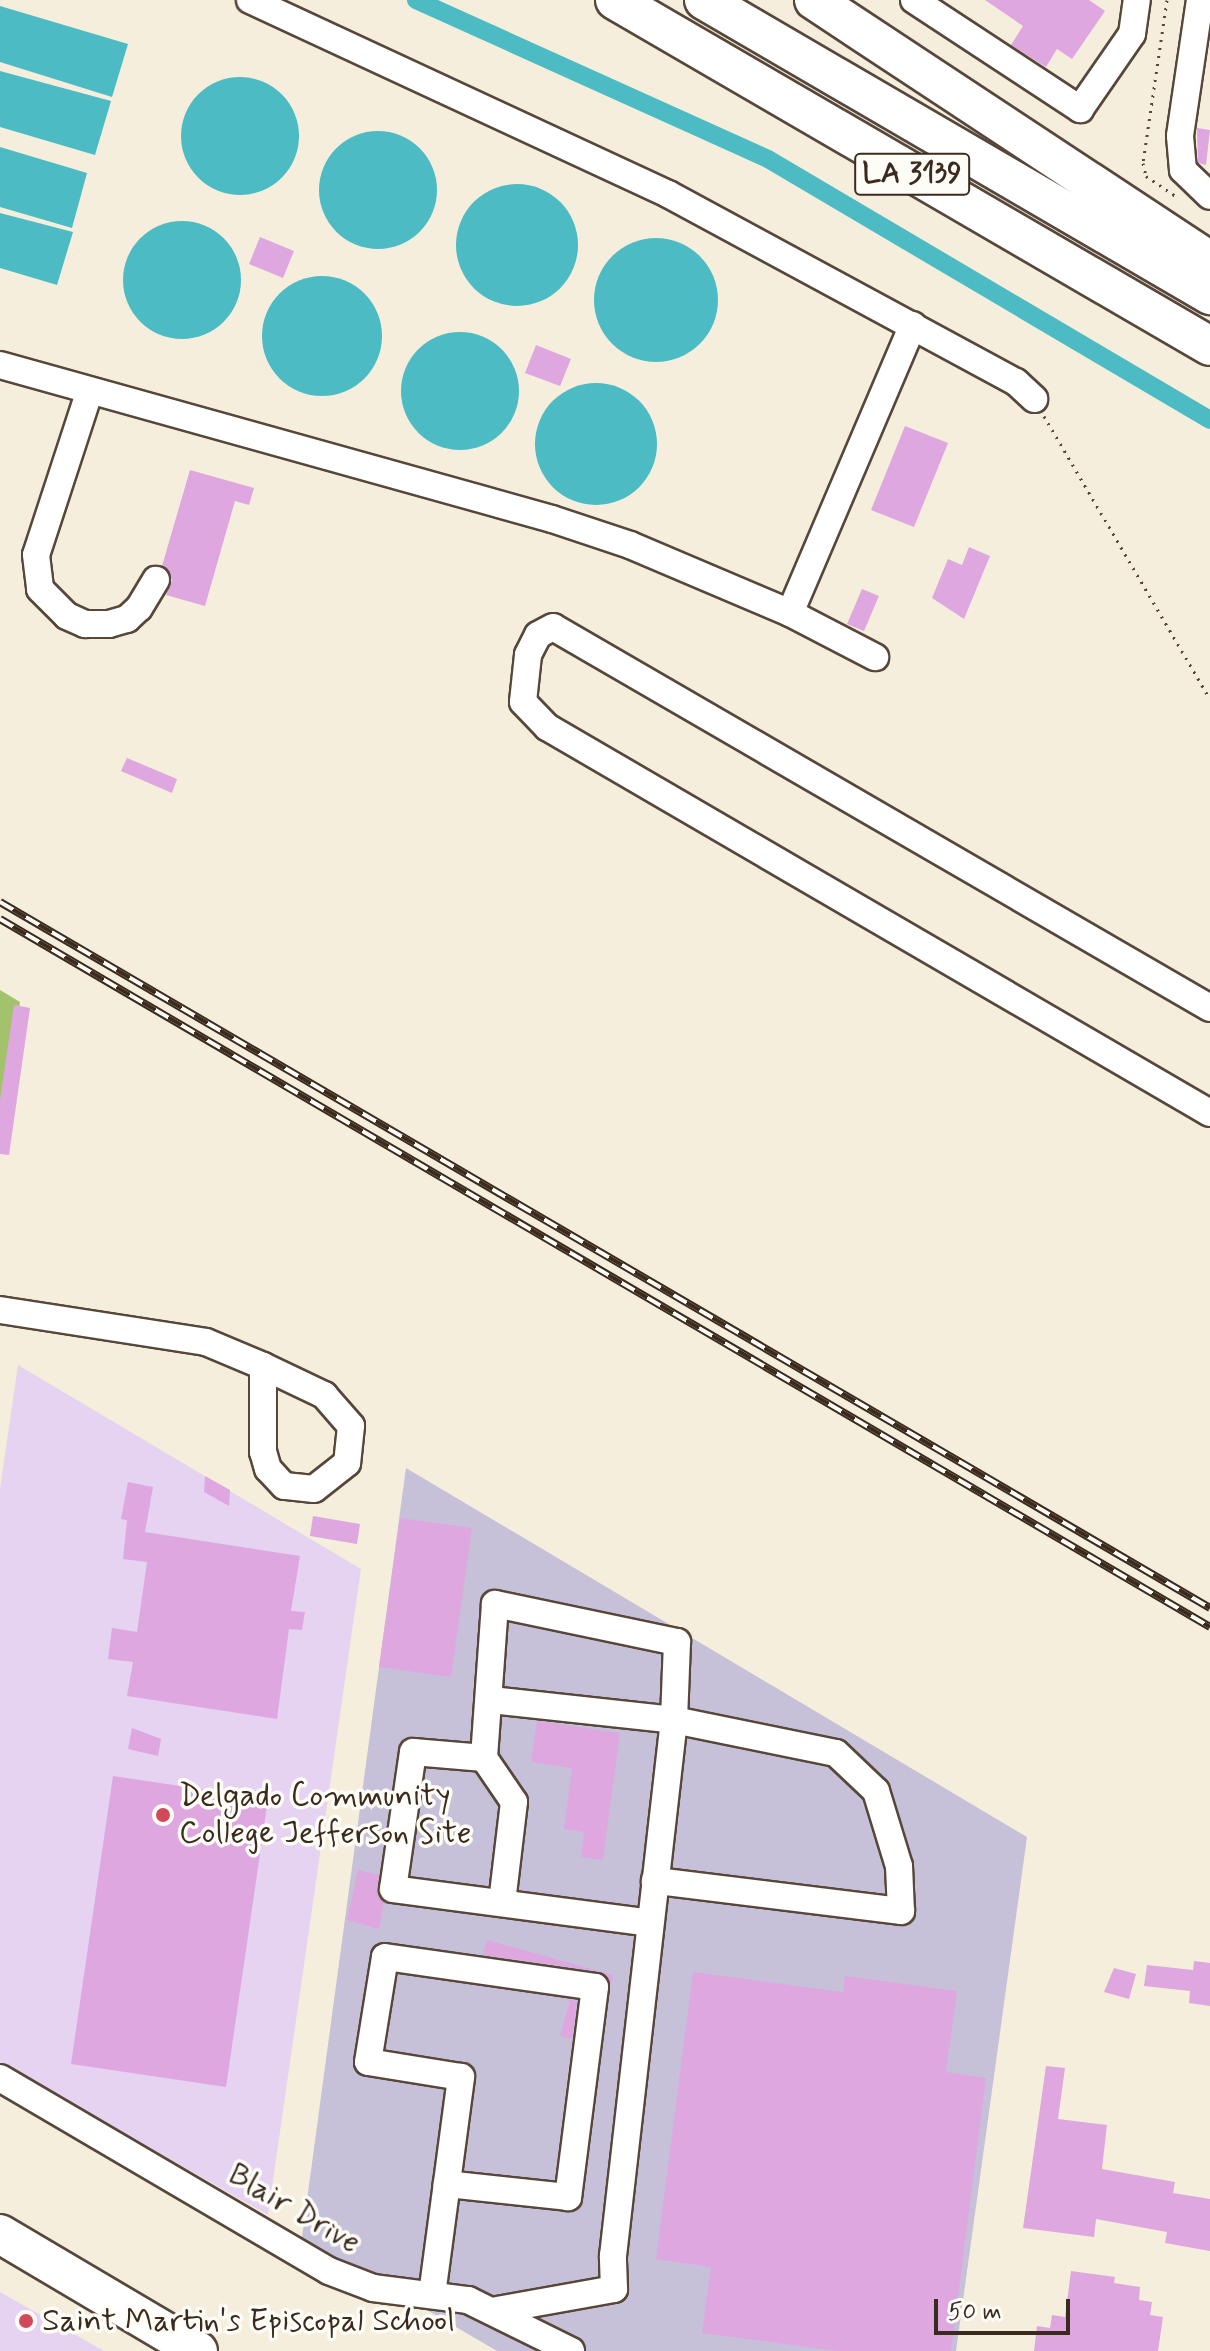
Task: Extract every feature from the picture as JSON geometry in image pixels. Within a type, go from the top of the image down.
[{"type":"highway","points":[[598,0],[668,34]]},
{"type":"highway","name":"LA 3139","points":[[615,0],[668,34],[1210,346]]},
{"type":"highway","name":"LA 3139","points":[[704,0],[1210,295]]},
{"type":"highway","points":[[814,0],[1210,261]]},
{"type":"highway","points":[[0,2234],[198,2351]]},
{"type":"highway","points":[[0,2259],[156,2351]]},
{"type":"street","points":[[250,0],[668,194],[1016,382],[1034,399]]},
{"type":"street","points":[[914,0],[1080,109],[1132,34],[1137,0]]},
{"type":"street","points":[[1200,0],[1180,136],[1183,170],[1210,196]]},
{"type":"street","points":[[790,613],[913,325]]},
{"type":"street","points":[[0,365],[89,393],[552,519],[630,545],[790,613],[875,657]]},
{"type":"street","points":[[89,393],[36,555],[40,589],[67,616],[85,624],[109,624],[127,619],[139,608],[156,580]]},
{"type":"street","points":[[1210,1008],[553,627],[538,635],[528,655],[523,702],[547,727],[1210,1113]]},
{"type":"street","points":[[0,1310],[206,1342],[263,1366],[324,1395],[351,1426],[347,1463],[314,1489],[284,1486],[268,1469],[263,1452],[263,1366]]},
{"type":"street","points":[[497,2310],[614,2289],[613,2256],[674,1720],[677,1642],[495,1604],[491,1700],[484,1758],[514,1802],[502,1902]]},
{"type":"street","points":[[491,1700],[674,1720],[836,1753],[876,1791],[899,1866],[901,1911],[655,1881]]},
{"type":"street","points":[[484,1758],[413,1752],[393,1889],[650,1923]]},
{"type":"street","points":[[432,2295],[461,2077],[368,2062],[385,1957],[595,1987],[568,2197],[447,2184]]},
{"type":"street","name":"Blair Drive","points":[[0,2078],[329,2271],[373,2288],[432,2295],[497,2310],[571,2351]]},
{"type":"path","points":[[1034,399],[1210,699]]},
{"type":"shaded area","name":"Delgado Community College Jefferson Site","points":[[18,1365],[361,1569],[268,2215],[0,2062],[0,1489]]},
{"type":"shaded area","points":[[406,1468],[1027,1837],[956,2351],[497,2351],[302,2237]]},
{"type":"shaded area","name":"Saint Martin's Episcopal School","points":[[0,2292],[104,2351],[0,2351]]},
{"type":"green space","points":[[0,990],[20,1002],[0,1137]]},
{"type":"water","points":[[0,6],[128,44],[112,97],[0,62]]},
{"type":"water","points":[[0,71],[111,101],[95,155],[0,127]]},
{"type":"water","points":[[240,77],[263,82],[282,94],[294,113],[299,136],[294,159],[282,178],[263,190],[240,195],[217,190],[198,178],[186,159],[181,136],[186,113],[198,94],[217,82]]},
{"type":"water","points":[[378,131],[401,136],[420,148],[432,167],[437,190],[432,213],[420,232],[401,244],[378,249],[355,244],[336,232],[324,213],[319,190],[324,167],[336,148],[355,136]]},
{"type":"water","points":[[0,147],[87,173],[72,228],[0,207]]},
{"type":"water","points":[[517,184],[540,189],[560,202],[573,222],[578,245],[573,268],[560,288],[540,301],[517,306],[494,301],[474,288],[461,268],[456,245],[461,222],[474,202],[494,189]]},
{"type":"water","points":[[0,213],[73,232],[57,285],[0,268]]},
{"type":"water","points":[[182,221],[205,225],[224,238],[237,257],[241,280],[237,303],[224,322],[205,335],[182,339],[159,335],[140,322],[127,303],[123,280],[127,257],[140,238],[159,225]]},
{"type":"water","points":[[656,238],[680,242],[700,256],[714,276],[718,300],[714,324],[700,344],[680,358],[656,362],[632,358],[612,344],[598,324],[594,300],[598,276],[612,256],[632,242]]},
{"type":"water","points":[[322,276],[345,280],[365,293],[378,313],[382,336],[378,359],[365,379],[345,392],[322,396],[299,392],[279,379],[266,359],[262,336],[266,313],[279,293],[299,280]]},
{"type":"water","points":[[460,332],[483,336],[502,349],[515,368],[519,391],[515,414],[502,433],[483,446],[460,450],[437,446],[418,433],[405,414],[401,391],[405,368],[418,349],[437,336]]},
{"type":"water","points":[[596,383],[619,388],[639,401],[652,421],[657,444],[652,467],[639,487],[619,500],[596,505],[573,500],[553,487],[540,467],[535,444],[540,421],[553,401],[573,388]]},
{"type":"building","points":[[985,0],[1089,0],[1105,11],[1072,59],[1057,49],[1046,67],[1011,45],[1023,26]]},
{"type":"building","points":[[1197,128],[1210,130],[1206,165],[1198,163]]},
{"type":"building","points":[[260,237],[294,251],[283,278],[249,264]]},
{"type":"building","points":[[536,345],[571,359],[560,386],[525,373]]},
{"type":"building","points":[[905,426],[948,443],[914,527],[871,510]]},
{"type":"building","points":[[190,470],[254,488],[249,505],[235,501],[205,606],[166,595],[172,580],[162,566]]},
{"type":"building","points":[[969,547],[990,556],[964,619],[932,598],[948,559],[962,565]]},
{"type":"building","points":[[862,589],[879,596],[864,631],[847,624]]},
{"type":"building","points":[[127,758],[177,779],[172,793],[121,771]]},
{"type":"building","points":[[14,1005],[30,1008],[9,1155],[0,1154],[0,1100]]},
{"type":"building","points":[[205,1476],[230,1490],[229,1506],[204,1492]]},
{"type":"building","points":[[128,1482],[153,1487],[145,1532],[300,1556],[291,1611],[305,1612],[302,1630],[289,1629],[277,1719],[127,1696],[133,1662],[108,1659],[112,1628],[137,1632],[147,1562],[123,1559],[127,1520],[121,1519]]},
{"type":"building","points":[[313,1516],[360,1524],[357,1544],[310,1536]]},
{"type":"building","points":[[400,1518],[472,1528],[451,1677],[379,1667]]},
{"type":"building","points":[[537,1721],[620,1733],[603,1860],[581,1857],[584,1832],[564,1829],[572,1768],[531,1762]]},
{"type":"building","points":[[132,1728],[161,1739],[158,1756],[128,1749]]},
{"type":"building","points":[[113,1776],[268,1799],[226,2087],[71,2064]]},
{"type":"building","points":[[358,1870],[379,1875],[378,1894],[384,1902],[379,1929],[347,1920]]},
{"type":"building","points":[[487,1940],[613,1975],[610,1985],[597,1971],[483,1955]]},
{"type":"building","points":[[1194,1961],[1210,1963],[1210,2006],[1189,2003],[1190,1991],[1144,1986],[1147,1965],[1193,1970]]},
{"type":"building","points":[[1114,1968],[1136,1974],[1129,1999],[1104,1992]]},
{"type":"building","points":[[693,1972],[843,1992],[845,1976],[957,1991],[946,2072],[986,2078],[951,2351],[837,2351],[702,2333],[711,2267],[656,2259]]},
{"type":"building","points":[[563,1999],[577,2001],[572,2039],[560,2036],[570,2001]]},
{"type":"building","points":[[1046,2066],[1065,2068],[1058,2119],[1107,2125],[1102,2169],[1175,2182],[1173,2193],[1210,2199],[1210,2251],[1165,2243],[1167,2232],[1096,2219],[1094,2237],[1023,2228]]},
{"type":"building","points":[[1071,2271],[1115,2277],[1114,2283],[1140,2287],[1139,2300],[1152,2302],[1150,2315],[1163,2317],[1158,2351],[1034,2351],[1037,2326],[1050,2328],[1052,2315],[1065,2317]]},
{"type":"waterway","points":[[416,0],[768,159],[1210,420]]},
{"type":"railway","points":[[0,902],[1210,1608]]},
{"type":"railway","points":[[0,919],[1210,1627]]},
{"type":"place","name":"Delgado Community College Jefferson Site","points":[[163,1815]]},
{"type":"place","name":"Saint Martin's Episcopal School","points":[[26,2321]]}]
